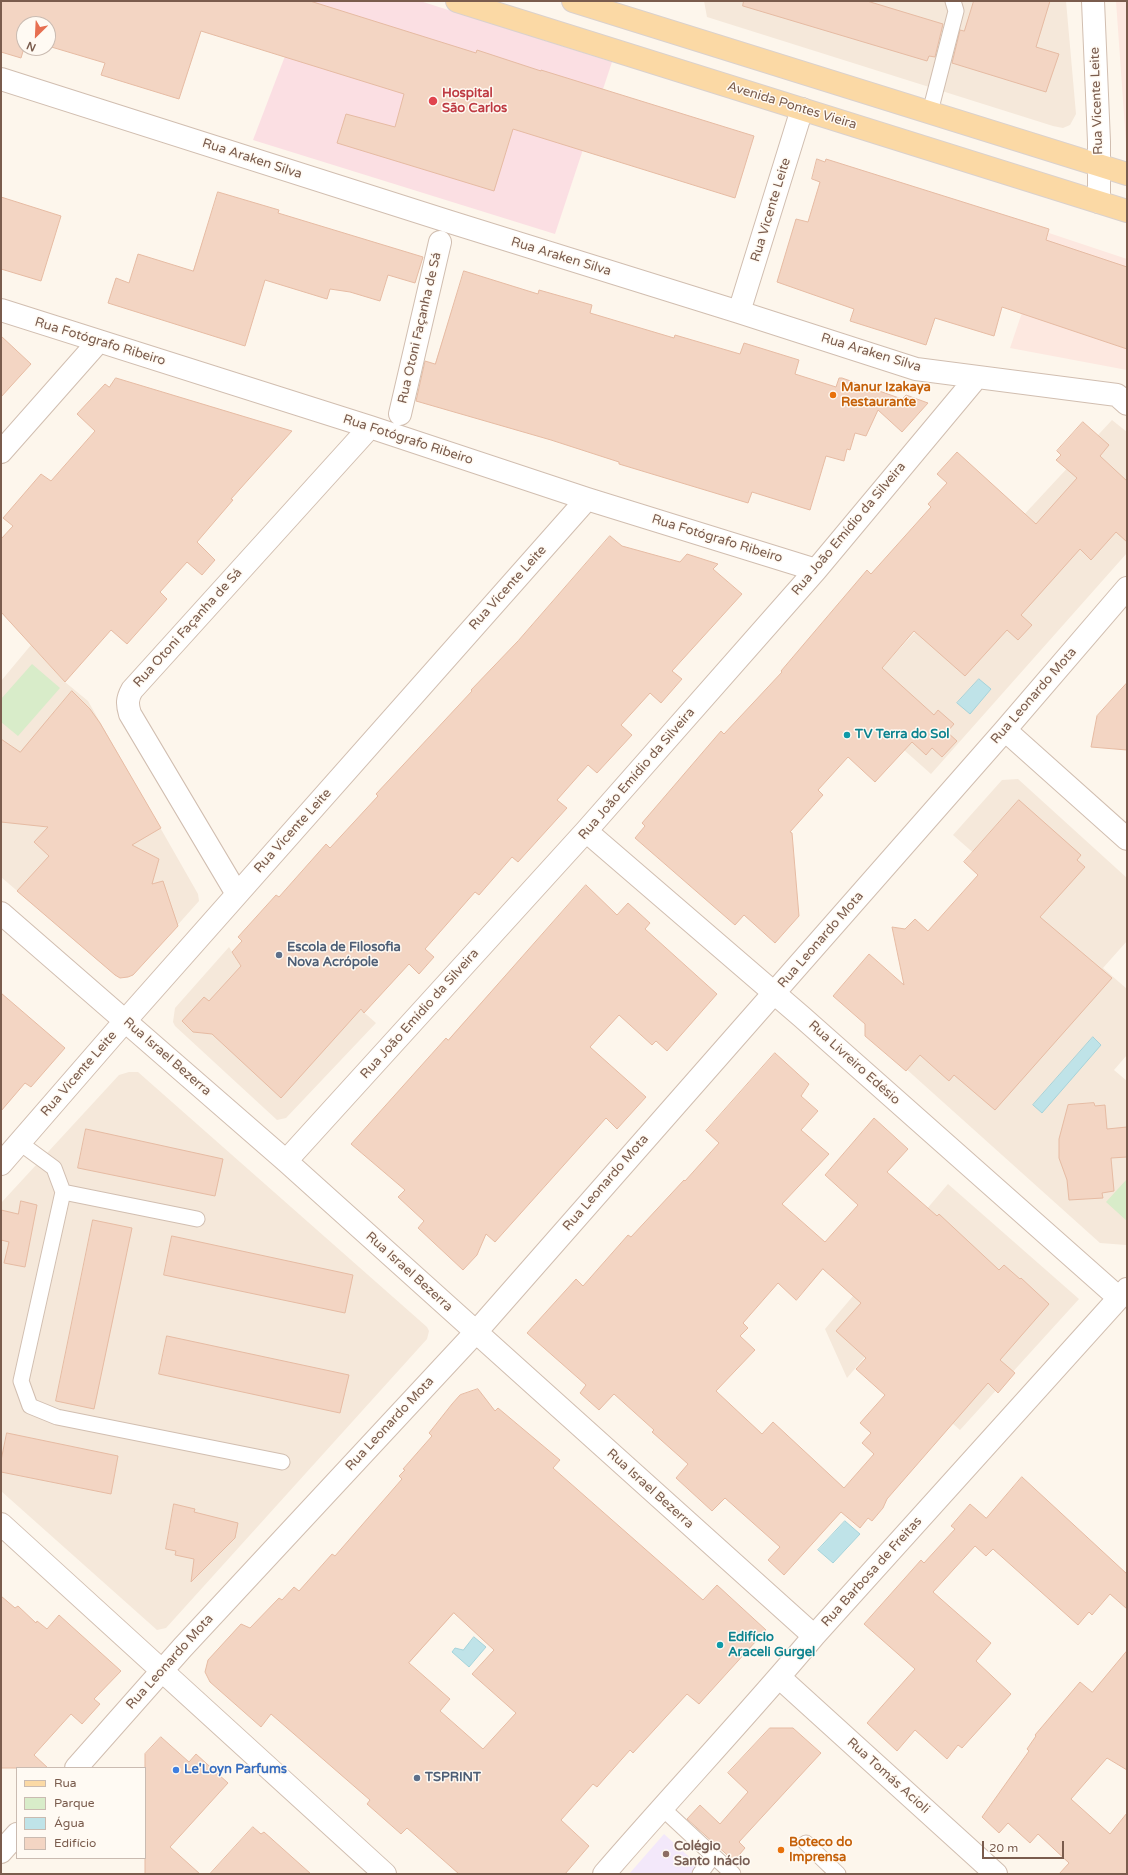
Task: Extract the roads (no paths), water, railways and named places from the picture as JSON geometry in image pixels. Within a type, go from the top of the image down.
[{"type":"main road","name":"Avenida Pontes Vieira","points":[[457,1],[1127,211]]},
{"type":"main road","points":[[573,1],[1127,174]]},
{"type":"street","name":"Rua Vicente Leite","points":[[1093,1],[1099,202]]},
{"type":"street","name":"Rua Araken Silva","points":[[1,79],[916,369],[1117,395],[1127,404]]},
{"type":"street","name":"Rua Vicente Leite","points":[[739,312],[802,109]]},
{"type":"street","name":"Rua Otoni Façanha de Sá","points":[[400,414],[440,242]]},
{"type":"street","name":"Rua Fotógrafo Ribeiro","points":[[1,310],[370,427],[587,499],[816,570]]},
{"type":"street","points":[[1,452],[99,341]]},
{"type":"street","name":"Rua João Emídio da Silveira","points":[[286,1161],[586,831],[816,570],[977,377]]},
{"type":"street","name":"Rua Otoni Façanha de Sá","points":[[237,894],[130,714],[127,706],[128,698],[132,690],[370,427]]},
{"type":"street","name":"Rua Vicente Leite","points":[[1,1164],[125,1021],[587,499]]},
{"type":"street","name":"Rua Leonardo Mota","points":[[77,1767],[162,1670],[476,1332],[1005,730],[1127,588]]},
{"type":"street","points":[[1005,730],[1127,839]]},
{"type":"street","name":"Rua Livreiro Edésio","points":[[586,831],[1123,1294]]},
{"type":"street","name":"Rua Israel Bezerra","points":[[1,913],[286,1161],[814,1636]]},
{"type":"street","name":"Rua Barbosa de Freitas","points":[[604,1874],[661,1807],[779,1678],[814,1636],[1123,1294]]},
{"type":"street","points":[[1,1524],[385,1874]]},
{"type":"street","name":"Rua Tomás Acioli","points":[[779,1678],[996,1874]]},
{"type":"lane","points":[[930,112],[956,11],[953,1]]},
{"type":"lane","points":[[20,1143],[54,1168],[63,1192],[21,1381],[30,1406],[57,1417],[282,1462]]},
{"type":"lane","points":[[63,1192],[197,1219]]},
{"type":"lane","points":[[661,1807],[733,1874]]},
{"type":"lane","points":[[806,1843],[838,1874]]},
{"type":"lane","points":[[700,1874],[713,1856]]},
{"type":"water","points":[[979,679],[991,689],[970,714],[957,703]]},
{"type":"water","points":[[1093,1037],[1101,1045],[1042,1113],[1033,1105]]},
{"type":"water","points":[[845,1521],[860,1534],[833,1563],[818,1550]]},
{"type":"water","points":[[474,1637],[486,1647],[469,1667],[452,1652],[455,1648],[463,1650]]},
{"type":"place","name":"Hospital São Carlos","points":[[433,101]]},
{"type":"place","name":"Manur Izakaya Restaurante","points":[[833,395]]},
{"type":"place","name":"TV Terra do Sol","points":[[847,735]]},
{"type":"place","name":"Escola de Filosofia Nova Acrópole","points":[[279,955]]},
{"type":"place","name":"Edifício Araceli Gurgel","points":[[720,1645]]},
{"type":"place","name":"Le'Loyn Parfums","points":[[176,1770]]},
{"type":"place","name":"TSPRINT","points":[[417,1778]]},
{"type":"place","name":"Boteco do Imprensa","points":[[781,1850]]},
{"type":"place","name":"Colégio Santo Inácio","points":[[666,1854]]}]
